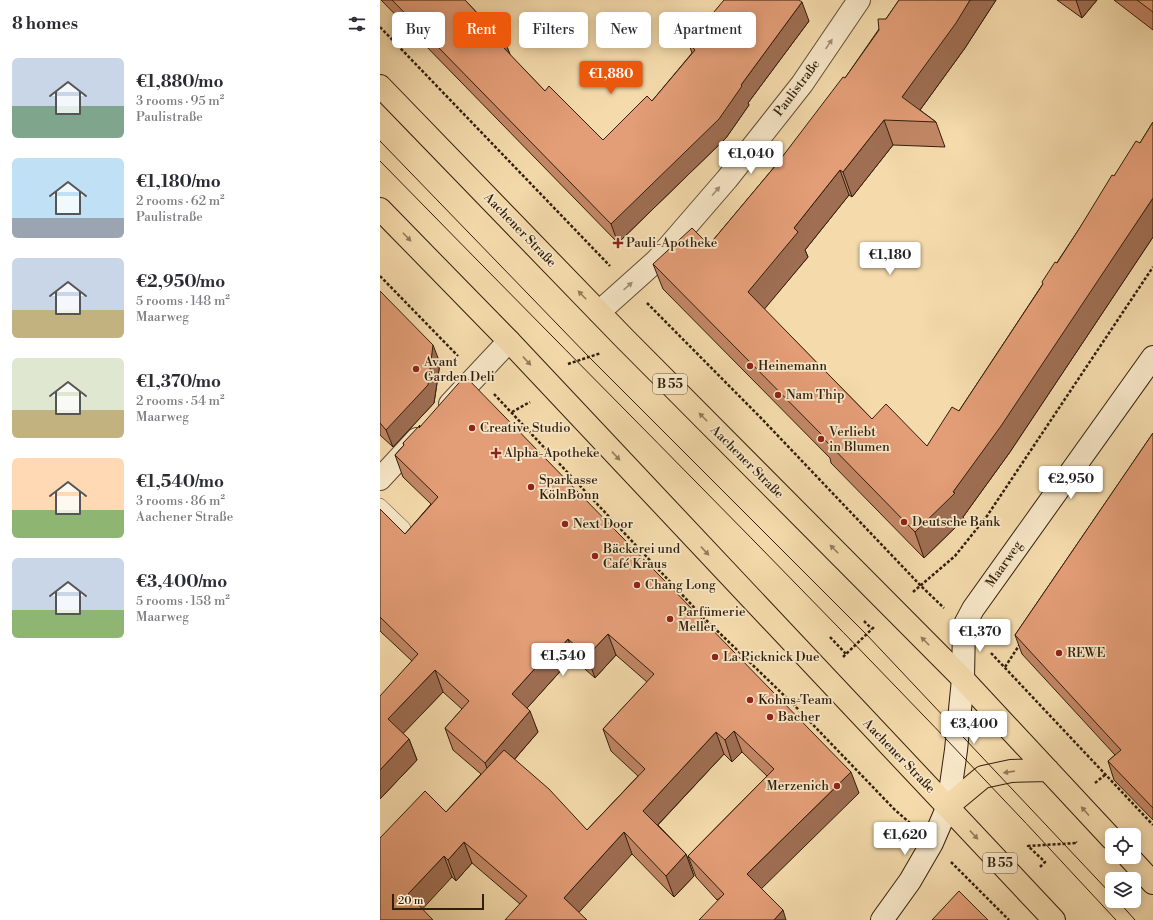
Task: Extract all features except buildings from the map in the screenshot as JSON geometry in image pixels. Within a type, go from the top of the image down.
[{"type":"main road","name":"Aachener Straße","points":[[380,86],[606,319],[963,679],[1105,832]]},
{"type":"main road","name":"Aachener Straße","points":[[380,210],[509,341],[823,677],[948,806],[1054,920]]},
{"type":"main road","points":[[948,806],[982,777],[1011,771],[1048,770]]},
{"type":"main road","points":[[1135,864],[1153,883]]},
{"type":"street","name":"Paulistraße","points":[[606,319],[629,285],[657,260],[727,179],[802,84],[851,3]]},
{"type":"street","points":[[380,479],[509,341]]},
{"type":"street","name":"Maarweg","points":[[882,920],[910,881],[932,843],[948,806],[956,750],[963,679],[964,626],[973,609],[1153,357]]},
{"type":"lane","points":[[380,505],[404,528]]},
{"type":"path","points":[[380,27],[629,285],[761,418],[920,586],[964,626],[1005,667],[1153,825]]},
{"type":"path","points":[[794,705],[894,609],[955,556],[987,516],[1153,267]]},
{"type":"path","points":[[380,276],[512,412],[704,618],[794,705],[894,810],[932,843],[1009,920]]},
{"type":"path","points":[[512,412],[553,389],[573,374],[566,365],[602,353],[588,338],[606,319],[650,306]]},
{"type":"path","points":[[830,638],[846,654]]},
{"type":"path","points":[[1005,667],[1021,642]]},
{"type":"path","points":[[1075,800],[1106,774]]},
{"type":"path","points":[[998,909],[1022,887],[1045,862],[1028,846],[1077,843],[1073,838]]},
{"type":"tram line","points":[[380,141],[589,357],[866,634],[1105,888]]},
{"type":"tram line","points":[[380,161],[843,632],[1026,823],[1116,920]]},
{"type":"tram line","points":[[1124,908],[1135,920]]},
{"type":"place","name":"Pauli-Apotheke","points":[[618,243]]},
{"type":"place","name":"Heinemann","points":[[750,366]]},
{"type":"place","name":"Avant Garden Deli","points":[[416,369]]},
{"type":"place","name":"Nam Thip","points":[[778,395]]},
{"type":"place","name":"Creative Studio","points":[[472,428]]},
{"type":"place","name":"Verliebt in Blumen","points":[[821,439]]},
{"type":"place","name":"Alpha-Apotheke","points":[[496,453]]},
{"type":"place","name":"Sparkasse KölnBonn","points":[[531,487]]},
{"type":"place","name":"Deutsche Bank","points":[[904,522]]},
{"type":"place","name":"Next Door","points":[[565,524]]},
{"type":"place","name":"Bäckerei und Café Kraus","points":[[595,556]]},
{"type":"place","name":"Chang Long","points":[[637,585]]},
{"type":"place","name":"Parfümerie Meller","points":[[670,619]]},
{"type":"place","name":"REWE","points":[[1059,653]]},
{"type":"place","name":"La Picknick Due","points":[[715,657]]},
{"type":"place","name":"Kohns-Team","points":[[750,700]]},
{"type":"place","name":"Bacher","points":[[770,717]]},
{"type":"place","name":"Merzenich","points":[[837,786]]}]
